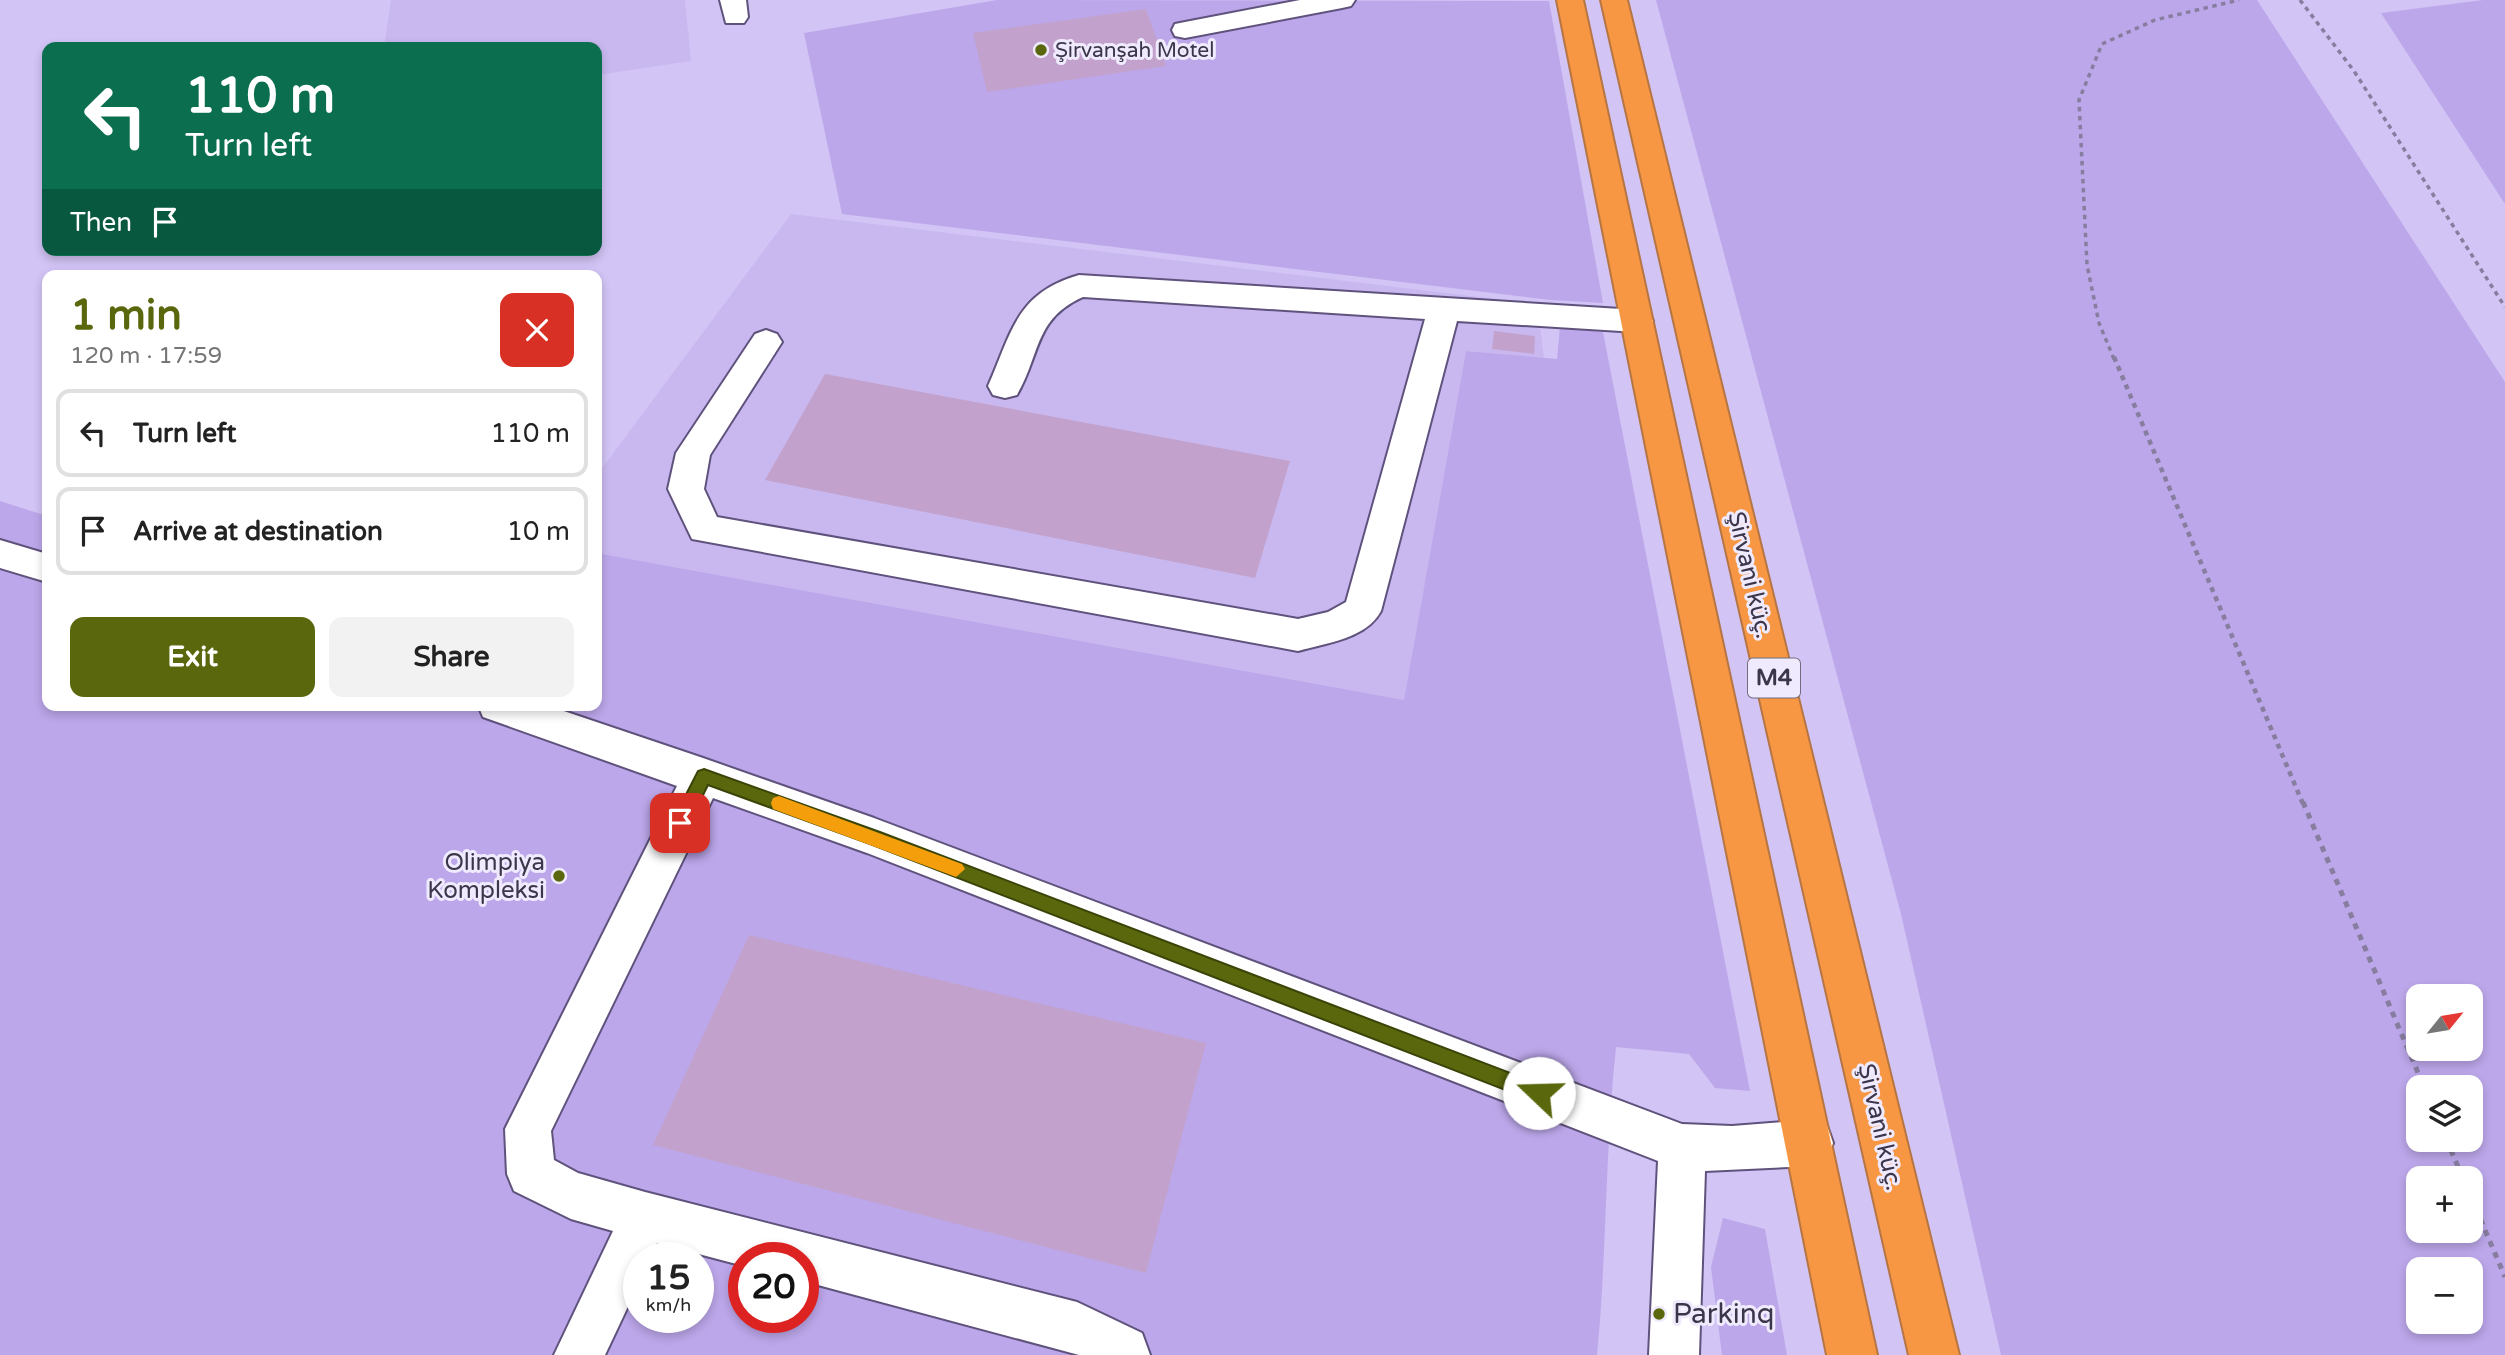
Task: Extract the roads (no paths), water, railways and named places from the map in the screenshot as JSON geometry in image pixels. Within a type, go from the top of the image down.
[{"type":"highway","name":"M4","points":[[1570,0],[1852,1355]]},
{"type":"highway","name":"Şirvani küç.","points":[[1614,0],[1934,1355]]},
{"type":"lane","points":[[1185,30],[1342,0]]},
{"type":"lane","points":[[1005,386],[1035,315],[1050,299],[1079,286],[1637,321]]},
{"type":"lane","points":[[766,342],[693,453],[686,489],[705,529],[1298,635],[1338,625],[1362,611],[1444,309]]},
{"type":"lane","points":[[0,554],[42,567]]},
{"type":"lane","points":[[514,711],[887,842],[1682,1147],[1732,1149],[1810,1143]]},
{"type":"lane","points":[[704,776],[528,1129],[531,1174],[570,1195],[1077,1327],[1124,1351],[1125,1355]]},
{"type":"lane","points":[[1674,1355],[1682,1147]]},
{"type":"lane","points":[[579,1355],[645,1216]]},
{"type":"place","name":"Şirvanşah Motel","points":[[1041,50]]},
{"type":"place","name":"Olimpiya Kompleksi","points":[[559,876]]},
{"type":"place","name":"Parkinq","points":[[1659,1314]]}]
